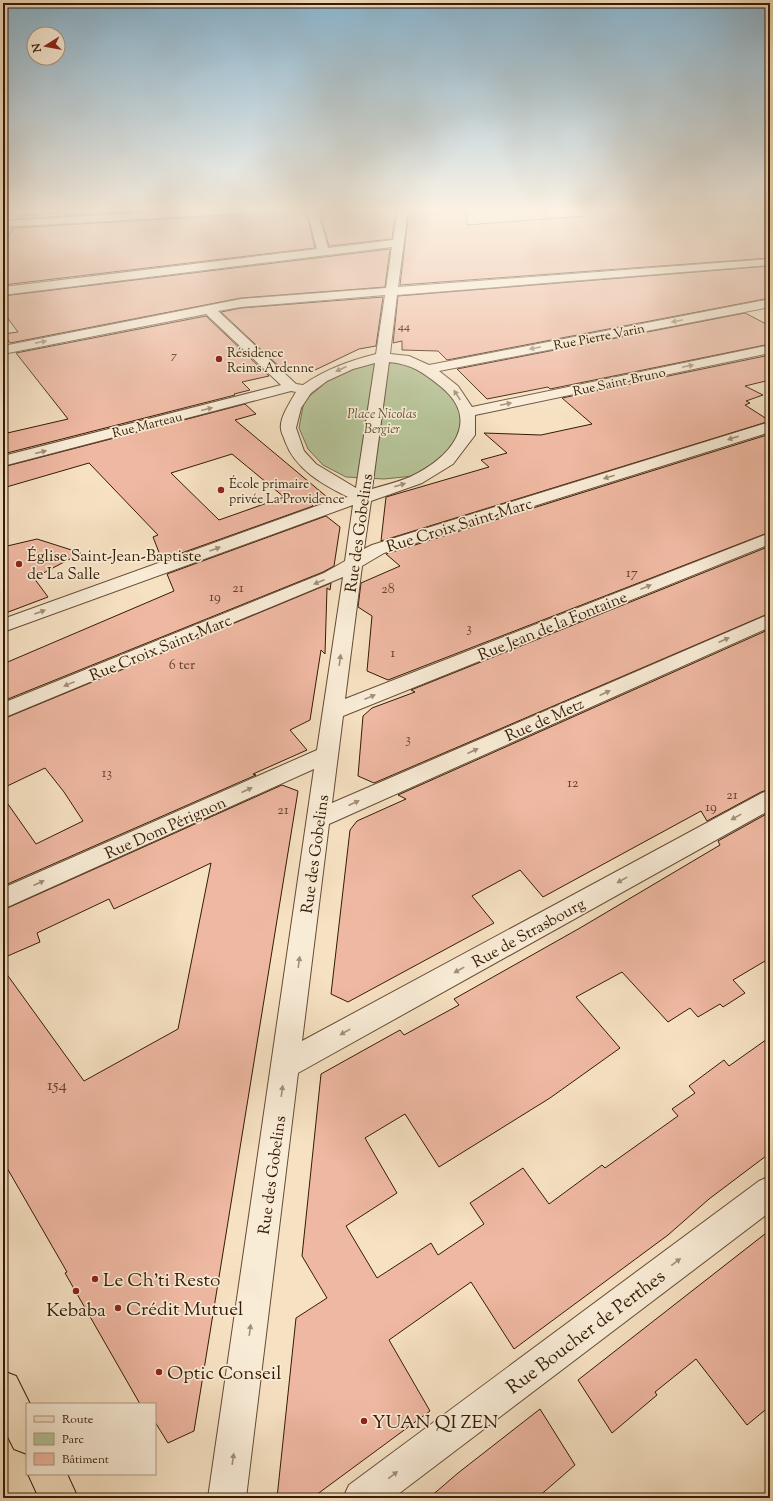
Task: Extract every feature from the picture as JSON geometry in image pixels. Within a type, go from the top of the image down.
[{"type":"main road","points":[[3,1389],[26,1434]]},
{"type":"main road","points":[[48,1475],[59,1498]]},
{"type":"street","points":[[3,291],[93,280]]},
{"type":"street","name":"Rue des Gobelins","points":[[227,1498],[318,819],[393,280]]},
{"type":"street","points":[[3,350],[240,303],[542,280]]},
{"type":"street","name":"Rue Pierre Varin","points":[[428,369],[770,303]]},
{"type":"street","points":[[208,309],[298,388]]},
{"type":"street","name":"Rue Saint-Bruno","points":[[468,412],[770,349]]},
{"type":"street","points":[[3,626],[338,504],[363,498],[416,480],[447,461],[467,435],[468,412],[453,389],[428,369],[404,359],[382,357],[348,366],[298,388]]},
{"type":"street","points":[[298,388],[288,428],[297,452],[310,467],[339,486],[363,498]]},
{"type":"street","name":"Rue Marteau","points":[[3,461],[298,388]]},
{"type":"street","name":"Rue Croix Saint-Marc","points":[[3,711],[330,577],[354,565],[378,549],[770,426]]},
{"type":"street","name":"Rue Jean de la Fontaine","points":[[333,712],[770,538]]},
{"type":"street","name":"Rue de Metz","points":[[318,819],[770,620]]},
{"type":"street","name":"Rue Dom Pérignon","points":[[3,899],[327,754]]},
{"type":"street","name":"Rue de Strasbourg","points":[[285,1065],[770,799]]},
{"type":"street","name":"Rue Boucher de Perthes","points":[[362,1498],[770,1192]]},
{"type":"green space","name":"Place Nicolas Bergier","points":[[406,362],[448,389],[461,410],[460,434],[441,458],[413,476],[384,479],[346,477],[323,465],[308,449],[299,428],[304,401],[331,378],[364,364]]},
{"type":"building","points":[[3,280],[45,280],[3,285]]},
{"type":"building","points":[[134,280],[386,280],[385,287],[241,298],[10,343],[4,334],[18,332],[3,312],[3,296]]},
{"type":"building","points":[[401,280],[468,280],[400,285]]},
{"type":"building","points":[[596,280],[770,280],[770,298],[447,360],[438,351],[402,350],[402,341],[393,343],[398,296]]},
{"type":"building","points":[[383,297],[376,346],[359,349],[313,371],[304,367],[285,372],[221,312],[241,308]]},
{"type":"building","points":[[745,313],[770,326],[770,344],[550,389],[548,387],[487,399],[457,369]]},
{"type":"building","points":[[206,316],[269,376],[242,382],[250,390],[234,394],[235,395],[3,454],[3,434],[68,419],[16,353]]},
{"type":"building","points":[[770,355],[770,380],[745,386],[763,395],[746,401],[750,403],[745,405],[770,421],[381,541],[386,497],[489,467],[481,460],[507,453],[484,433],[541,435],[592,424],[562,398]]},
{"type":"building","name":"École primaire privée La Providence","points":[[245,404],[256,414],[235,420],[327,497],[310,503],[313,506],[162,560],[153,537],[158,535],[89,463],[3,488],[3,467]],"holes":[[[232,454],[284,497],[219,520],[171,473]]]},
{"type":"building","points":[[770,434],[770,532],[388,680],[367,671],[372,616],[358,607],[361,583],[400,566],[386,554]]},
{"type":"building","points":[[326,516],[340,527],[334,566],[323,572],[3,701],[3,664],[174,591],[167,574]]},
{"type":"building","points":[[37,539],[81,553],[34,578],[48,597],[3,614],[3,547]]},
{"type":"building","points":[[770,546],[770,613],[374,783],[358,776],[363,716],[372,708],[415,692],[411,690]]},
{"type":"building","points":[[331,583],[330,590],[327,588],[325,654],[321,650],[310,720],[290,730],[307,750],[253,774],[256,775],[3,886],[3,797],[36,844],[83,821],[64,792],[45,768],[3,788],[3,719]]},
{"type":"building","points":[[770,629],[770,789],[761,792],[707,821],[701,811],[543,897],[520,870],[472,896],[494,923],[348,1002],[331,994],[350,830],[357,821],[406,799],[398,795]]},
{"type":"building","points":[[282,785],[298,791],[194,1431],[168,1443],[156,1424],[156,1403],[139,1403],[65,1273],[67,1272],[3,1161],[3,969],[84,1081],[178,1029],[211,863],[114,909],[109,899],[37,933],[40,942],[3,958],[3,910]]},
{"type":"building","points":[[770,812],[770,958],[733,980],[745,993],[723,1007],[720,1004],[698,1017],[690,1008],[668,1022],[622,972],[576,997],[620,1048],[550,1098],[439,1167],[405,1114],[365,1138],[397,1193],[346,1226],[377,1278],[431,1243],[438,1255],[484,1224],[470,1203],[523,1168],[549,1204],[602,1165],[605,1168],[678,1116],[672,1109],[695,1093],[689,1086],[724,1060],[729,1066],[770,1037],[770,1153],[709,1199],[668,1235],[514,1349],[471,1282],[389,1340],[430,1411],[312,1498],[277,1498],[296,1318],[327,1298],[302,1256],[321,1074],[400,1030],[404,1035],[459,1005],[454,999],[580,928],[720,845],[718,841]]},
{"type":"building","points":[[770,1230],[770,1406],[747,1425],[696,1359],[655,1392],[657,1395],[612,1433],[578,1380]]},
{"type":"building","points":[[540,1409],[575,1465],[537,1498],[429,1498],[458,1473]]},
{"type":"place","name":"Résidence Reims Ardenne","points":[[219,359]]},
{"type":"place","name":"École primaire privée La Providence","points":[[221,490]]},
{"type":"place","name":"Église Saint-Jean-Baptiste de La Salle","points":[[19,564]]},
{"type":"place","name":"Le Ch'ti Resto","points":[[95,1279]]},
{"type":"place","name":"Kebaba","points":[[76,1291]]},
{"type":"place","name":"Crédit Mutuel","points":[[118,1308]]},
{"type":"place","name":"Optic Conseil","points":[[159,1372]]},
{"type":"place","name":"YUAN QI ZEN","points":[[364,1421]]}]
